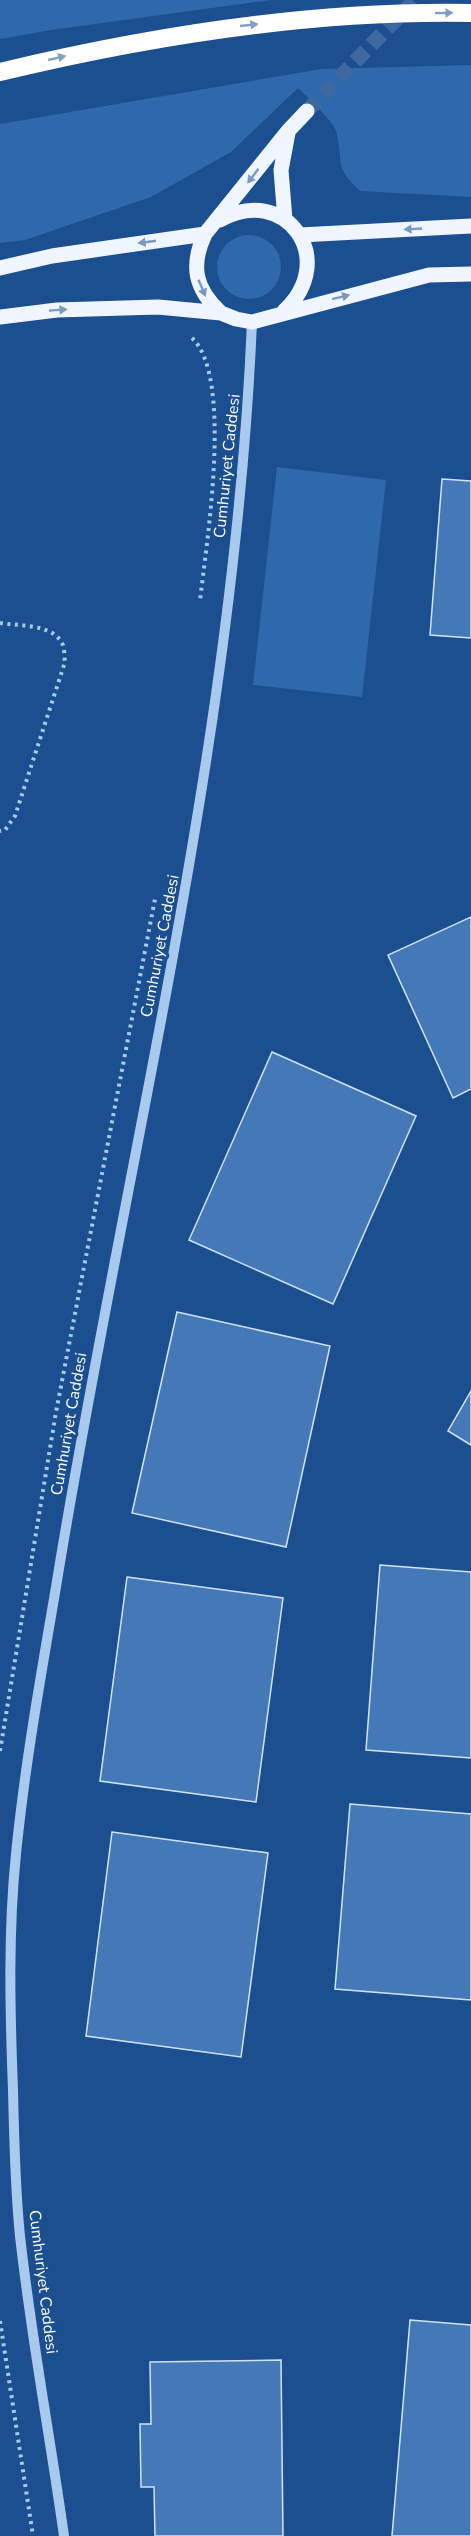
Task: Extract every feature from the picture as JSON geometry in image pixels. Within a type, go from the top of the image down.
[{"type":"highway","points":[[0,72],[83,52],[245,25],[341,18],[471,13]]},
{"type":"main road","points":[[221,313],[208,301],[198,276],[198,250],[205,234],[288,130],[307,111]]},
{"type":"main road","points":[[285,220],[281,170],[288,130]]},
{"type":"main road","points":[[217,221],[233,212],[251,209],[269,211],[285,220],[300,235],[306,249],[309,267],[306,284],[297,300],[284,312]]},
{"type":"main road","points":[[300,235],[471,226]]},
{"type":"main road","points":[[0,268],[52,256],[205,234]]},
{"type":"main road","points":[[0,317],[57,310],[158,307],[221,313],[252,322],[429,275],[471,274]]},
{"type":"street","name":"Cumhuriyet Caddesi","points":[[63,2536],[19,2232],[14,2138],[10,1951],[16,1853],[33,1724],[78,1450],[186,888],[202,790],[227,613],[249,413],[252,322]]},
{"type":"path","points":[[158,307],[198,344],[210,375],[214,451],[200,608]]},
{"type":"path","points":[[0,623],[55,633],[63,645],[65,662],[15,816],[6,830],[0,831]]},
{"type":"path","points":[[0,1751],[56,1412],[157,891]]},
{"type":"path","points":[[0,2321],[33,2536]]},
{"type":"shaded area","points":[[0,0],[271,0],[0,39]]},
{"type":"shaded area","points":[[471,65],[471,197],[360,191],[343,169],[334,127],[298,88],[231,152],[151,197],[25,240],[0,243],[0,124],[321,69]]},
{"type":"shaded area","points":[[243,235],[255,235],[272,244],[279,255],[281,267],[279,279],[272,290],[255,299],[243,299],[231,294],[222,285],[217,273],[217,261],[222,249],[231,240]]},
{"type":"shaded area","points":[[277,467],[386,480],[362,697],[253,685]]},
{"type":"building","points":[[442,479],[471,481],[471,638],[430,635]]},
{"type":"building","points":[[471,917],[471,1089],[453,1098],[388,955]]},
{"type":"building","points":[[272,1052],[416,1116],[333,1304],[189,1240]]},
{"type":"building","points":[[177,1312],[330,1346],[286,1547],[132,1513]]},
{"type":"building","points":[[471,1391],[471,1445],[448,1431]]},
{"type":"building","points":[[380,1565],[471,1572],[471,1758],[366,1750]]},
{"type":"building","points":[[127,1577],[283,1598],[256,1802],[100,1781]]},
{"type":"building","points":[[350,1804],[471,1814],[471,2000],[335,1989]]},
{"type":"building","points":[[112,1832],[268,1853],[241,2057],[86,2036]]},
{"type":"building","points":[[410,2320],[471,2325],[471,2536],[392,2536]]},
{"type":"building","points":[[281,2360],[283,2536],[155,2536],[154,2487],[141,2487],[140,2424],[151,2424],[150,2362]]},
{"type":"tunnel","points":[[307,111],[415,0]]}]
